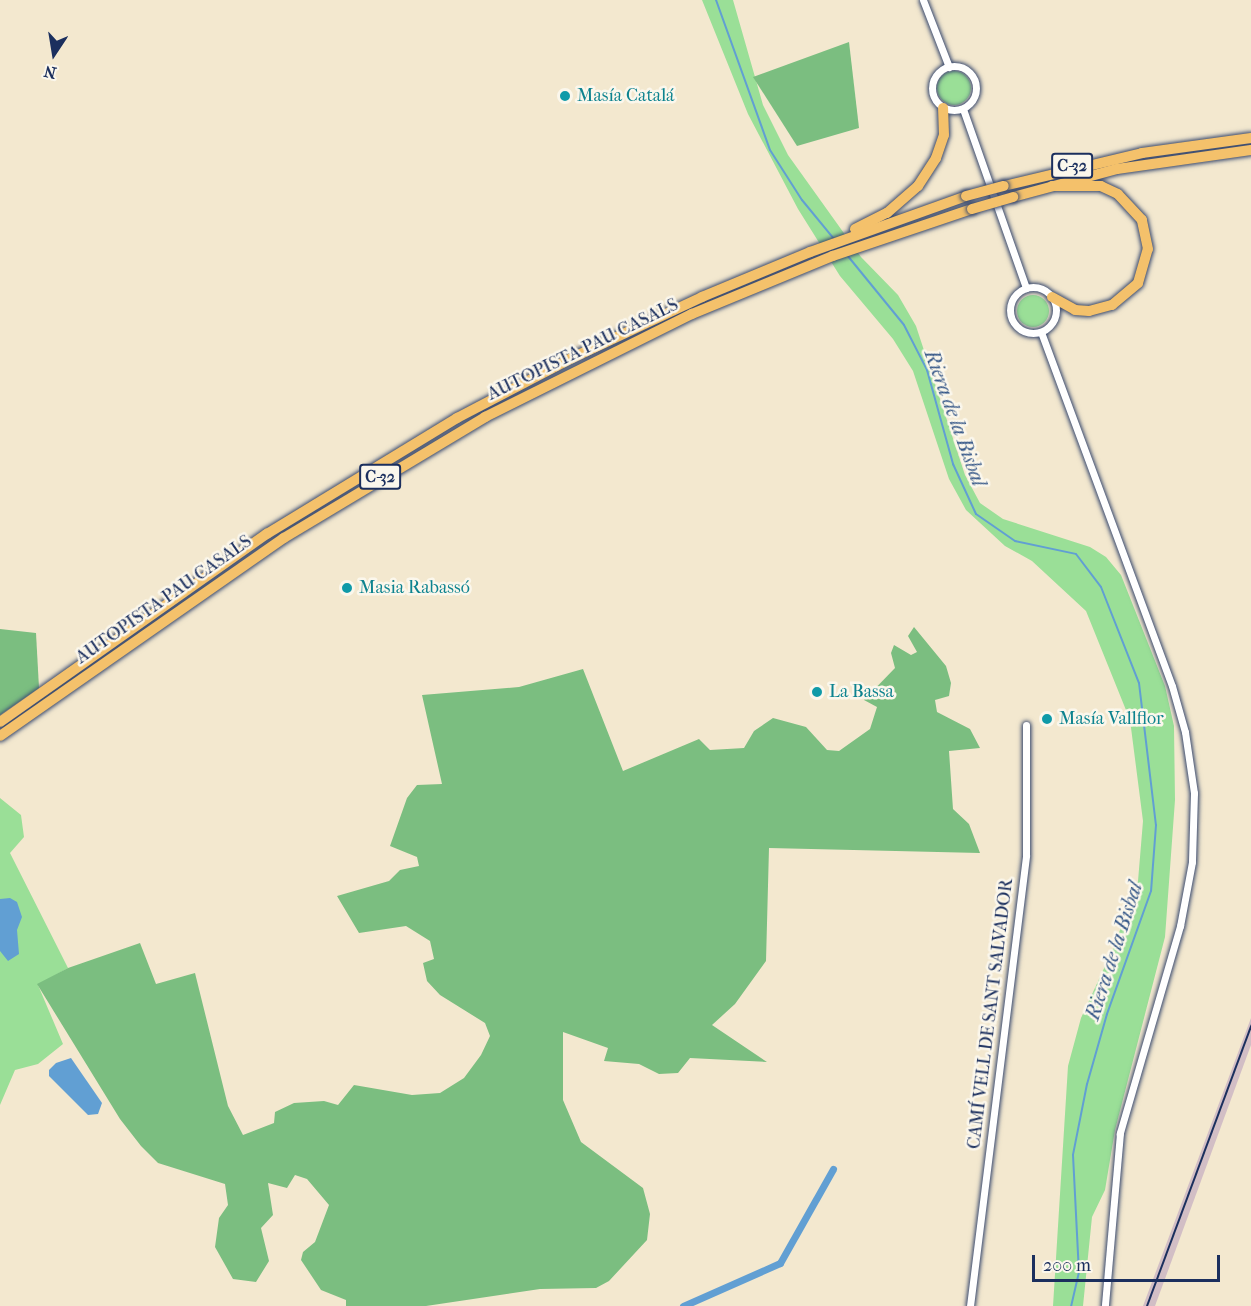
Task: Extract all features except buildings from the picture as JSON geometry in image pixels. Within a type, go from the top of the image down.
[{"type":"highway","points":[[861,230],[905,201],[918,186],[936,158],[944,135],[943,108]]},
{"type":"highway","name":"C-32","points":[[861,230],[966,196],[1142,153],[1251,138]]},
{"type":"highway","name":"AUTOPISTA PAU CASALS","points":[[0,736],[232,572],[410,459],[602,356],[792,272],[972,209],[1052,186],[1148,164],[1251,150]]},
{"type":"highway","points":[[1052,186],[1101,186],[1118,194],[1142,220],[1148,249],[1137,283],[1112,305],[1089,311],[1075,310],[1052,297]]},
{"type":"highway","name":"AUTOPISTA PAU CASALS","points":[[0,722],[173,598],[370,469],[572,358],[861,230]]},
{"type":"street","points":[[923,0],[949,67]]},
{"type":"street","points":[[949,67],[965,69],[975,81],[974,99],[963,109],[943,108],[935,100],[932,85],[938,73],[949,67]]},
{"type":"street","points":[[963,109],[1026,288]]},
{"type":"street","points":[[1026,288],[1041,288],[1052,297],[1056,313],[1049,327],[1041,332],[1024,331],[1011,315],[1013,299],[1026,288]]},
{"type":"street","points":[[1041,332],[1172,686],[1185,732],[1194,793],[1192,862],[1180,926],[1120,1132],[1106,1306]]},
{"type":"street","name":"CAMÍ VELL DE SANT SALVADOR","points":[[970,1306],[1026,855],[1026,725]]},
{"type":"shaded area","points":[[1251,1018],[1251,1045],[1155,1306],[1143,1306]]},
{"type":"green space","points":[[702,0],[733,0],[763,105],[788,155],[861,257],[898,295],[916,326],[965,475],[980,503],[1003,519],[1090,547],[1106,557],[1121,575],[1165,686],[1174,726],[1175,800],[1165,937],[1115,1130],[1105,1190],[1092,1217],[1083,1306],[1053,1306],[1068,1066],[1081,1018],[1113,949],[1138,881],[1143,821],[1130,720],[1086,611],[1032,561],[1005,546],[966,510],[949,479],[913,371],[893,339],[840,276],[798,209],[748,114]]},
{"type":"green space","points":[[849,42],[859,128],[797,146],[753,77]]},
{"type":"green space","points":[[954,71],[966,76],[971,88],[966,100],[954,105],[942,100],[937,88],[942,76]]},
{"type":"green space","points":[[1033,295],[1045,299],[1049,311],[1045,323],[1033,327],[1021,323],[1017,311],[1021,299]]},
{"type":"green space","points":[[914,627],[946,666],[951,683],[949,696],[935,700],[937,712],[970,729],[980,748],[949,751],[953,809],[969,824],[980,853],[769,848],[766,961],[735,1004],[712,1025],[767,1062],[690,1058],[678,1073],[659,1074],[639,1064],[604,1061],[608,1048],[563,1032],[563,1100],[581,1142],[643,1188],[650,1214],[647,1240],[609,1281],[596,1288],[540,1289],[426,1306],[346,1306],[346,1300],[321,1290],[301,1260],[303,1252],[315,1242],[329,1205],[307,1179],[295,1175],[287,1188],[268,1183],[273,1215],[261,1228],[269,1261],[256,1282],[233,1279],[215,1247],[219,1218],[228,1205],[225,1184],[158,1163],[141,1146],[120,1119],[37,984],[68,968],[140,943],[156,984],[195,973],[228,1106],[243,1135],[274,1123],[275,1112],[294,1103],[324,1101],[338,1105],[354,1085],[412,1095],[440,1093],[464,1078],[481,1055],[490,1036],[485,1023],[440,995],[427,981],[423,963],[434,959],[430,941],[406,926],[359,933],[337,896],[389,881],[400,870],[419,866],[417,857],[390,846],[407,798],[417,785],[442,784],[422,695],[519,687],[583,669],[623,771],[699,739],[710,750],[744,748],[754,731],[773,718],[806,727],[827,750],[839,751],[870,729],[877,707],[864,700],[895,668],[891,653],[894,645],[911,655],[917,652],[908,636]]},
{"type":"green space","points":[[0,629],[36,633],[39,688],[0,715]]},
{"type":"green space","points":[[0,798],[21,815],[24,837],[10,853],[68,968],[38,985],[63,1044],[38,1064],[15,1070],[0,1105]]},
{"type":"water","points":[[10,898],[17,902],[22,917],[17,930],[19,954],[8,961],[0,951],[0,899]]},
{"type":"water","points":[[71,1058],[102,1103],[98,1114],[88,1115],[49,1076],[49,1070],[56,1063]]},
{"type":"waterway","name":"Riera de la Bisbal","points":[[716,0],[770,150],[802,200],[834,239]]},
{"type":"waterway","name":"Riera de la Bisbal","points":[[847,255],[904,325],[927,370],[953,464],[976,514],[1015,541],[1076,554],[1101,587],[1139,683],[1156,825],[1151,891],[1107,1014],[1087,1084],[1073,1155],[1079,1272],[1071,1306]]},
{"type":"waterway","points":[[683,1306],[780,1263],[833,1169]]},
{"type":"railway","points":[[1147,1306],[1251,1026]]},
{"type":"place","name":"Masía Catalá","points":[[565,96]]},
{"type":"place","name":"Masia Rabassó","points":[[347,588]]},
{"type":"place","name":"La Bassa","points":[[817,692]]},
{"type":"place","name":"Masía Vallflor","points":[[1047,719]]}]
